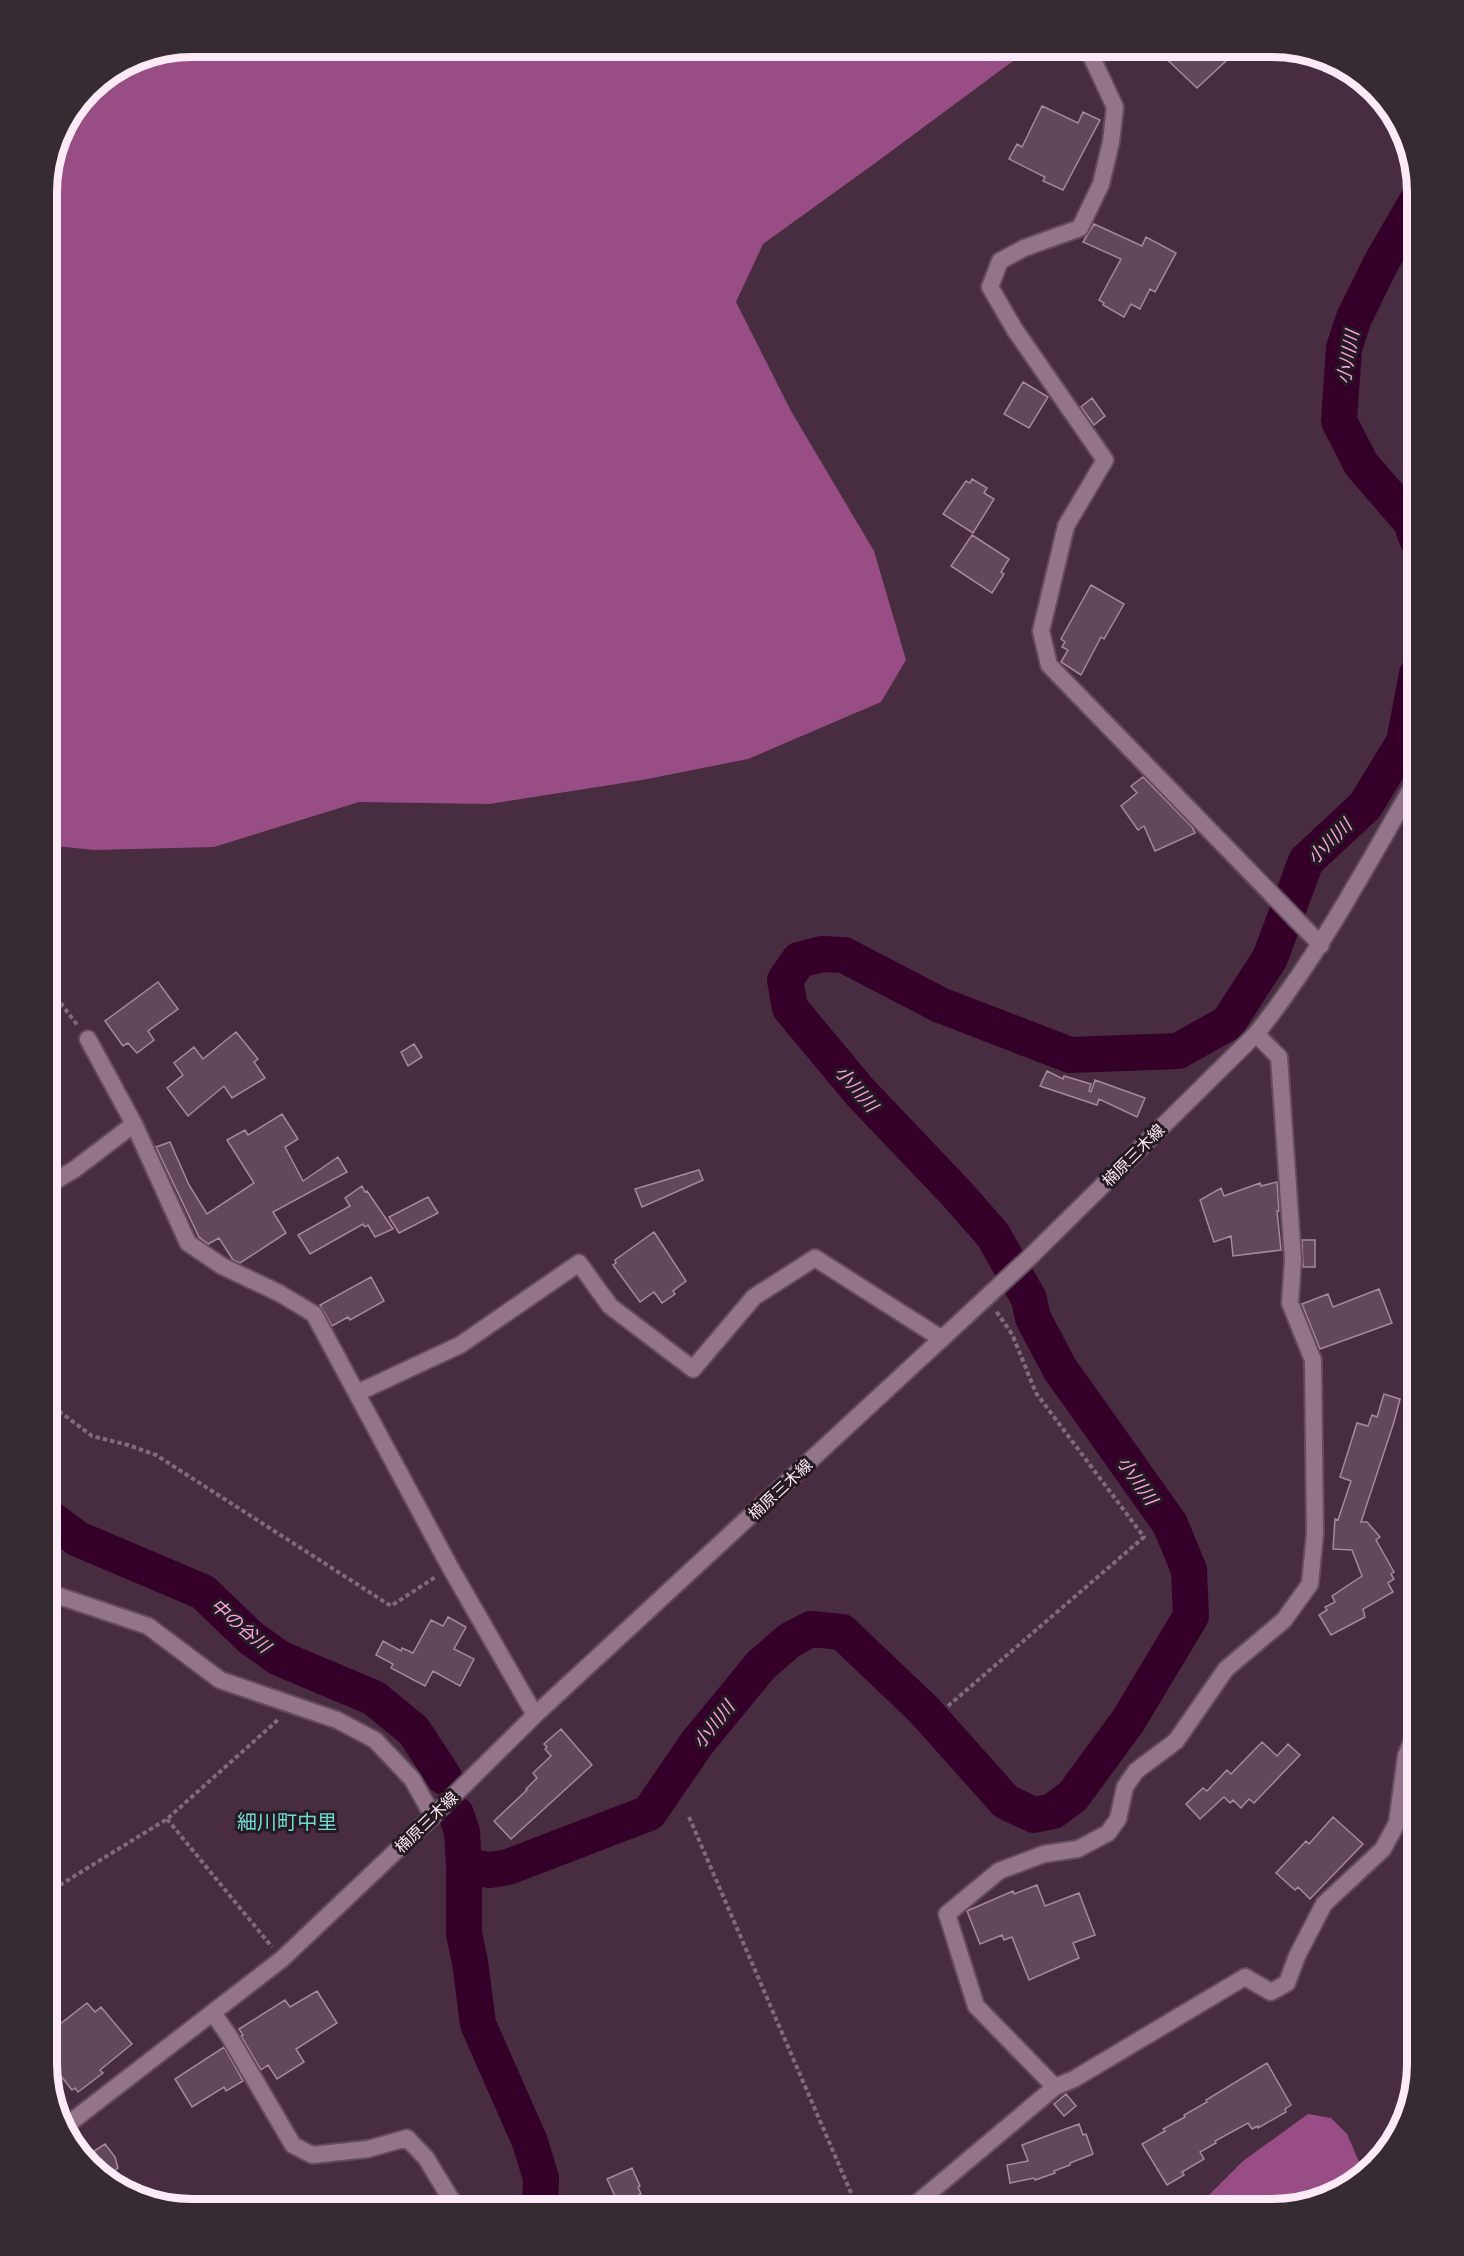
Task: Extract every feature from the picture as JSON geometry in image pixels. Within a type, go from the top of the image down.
[{"type":"street","points":[[1092,57],[1115,107],[1111,142],[1101,184],[1080,228],[1024,248],[1000,261],[990,287],[1015,330],[1105,460],[1066,526],[1041,631],[1049,664],[1321,945]]},
{"type":"street","name":"楠原三木線","points":[[70,2122],[282,1959],[433,1816],[535,1715],[986,1299],[1256,1034],[1284,1000],[1321,945],[1407,798]]},
{"type":"street","points":[[1055,2087],[976,2006],[947,1914],[999,1871],[1044,1854],[1078,1849],[1108,1833],[1118,1819],[1125,1787],[1136,1771],[1176,1741],[1226,1669],[1284,1620],[1310,1584],[1315,1533],[1313,1360],[1290,1303],[1293,1259],[1279,1057],[1256,1034]]},
{"type":"street","points":[[88,1039],[134,1124],[188,1243],[222,1266],[279,1293],[314,1314],[450,1567],[535,1715]]},
{"type":"street","points":[[57,1179],[75,1169],[134,1124]]},
{"type":"street","points":[[357,1393],[460,1346],[579,1263],[610,1306],[693,1369],[754,1297],[815,1258],[942,1339]]},
{"type":"street","points":[[57,1596],[148,1626],[220,1680],[337,1720],[375,1740],[412,1779],[433,1816]]},
{"type":"street","points":[[922,2199],[1055,2087],[1074,2079],[1245,1977],[1271,1992],[1287,1983],[1297,1956],[1324,1904],[1383,1849],[1397,1823],[1407,1754]]},
{"type":"street","points":[[213,2013],[293,2145],[312,2155],[368,2149],[407,2138],[426,2158],[451,2199]]},
{"type":"path","points":[[57,998],[88,1039]]},
{"type":"path","points":[[948,1706],[1144,1537],[1036,1393],[1012,1334],[986,1299]]},
{"type":"path","points":[[57,1410],[92,1436],[156,1455],[391,1606],[450,1567]]},
{"type":"path","points":[[57,1886],[167,1819],[295,1704]]},
{"type":"path","points":[[689,1817],[854,2199]]},
{"type":"path","points":[[167,1819],[282,1959]]},
{"type":"shaded area","points":[[192,57],[1018,57],[763,244],[736,302],[791,411],[874,551],[906,660],[881,702],[748,759],[642,780],[489,804],[359,802],[214,847],[94,850],[57,846],[57,183],[67,140],[75,124],[91,103],[110,85],[140,67],[174,58]]},
{"type":"shaded area","points":[[1308,2114],[1331,2118],[1347,2134],[1360,2165],[1340,2181],[1324,2189],[1290,2198],[1205,2199],[1243,2161]]},
{"type":"building","points":[[1164,57],[1230,57],[1197,88]]},
{"type":"building","points":[[1042,106],[1078,123],[1083,112],[1100,120],[1063,190],[1043,181],[1045,177],[1009,159],[1017,144],[1022,147]]},
{"type":"building","points":[[1094,224],[1142,246],[1146,237],[1176,253],[1155,292],[1150,289],[1140,309],[1131,304],[1124,317],[1103,305],[1104,303],[1099,300],[1121,259],[1083,242]]},
{"type":"building","points":[[1023,382],[1048,397],[1029,428],[1004,414]]},
{"type":"building","points":[[1092,398],[1105,416],[1094,425],[1081,407]]},
{"type":"building","points":[[972,479],[987,488],[984,493],[994,499],[973,533],[943,514],[966,481],[970,483]]},
{"type":"building","points":[[972,535],[1009,559],[1001,572],[1004,574],[992,593],[951,566]]},
{"type":"building","points":[[1091,585],[1124,604],[1104,639],[1101,637],[1081,675],[1061,662],[1068,650],[1062,647],[1065,642],[1061,639]]},
{"type":"building","points":[[1143,777],[1192,827],[1195,833],[1155,851],[1144,826],[1138,830],[1121,806],[1137,793],[1131,786]]},
{"type":"building","points":[[158,982],[178,1009],[148,1031],[154,1040],[137,1053],[128,1043],[123,1046],[105,1021]]},
{"type":"building","points":[[236,1032],[258,1059],[254,1062],[265,1078],[232,1098],[224,1086],[188,1116],[167,1088],[183,1075],[174,1063],[194,1047],[203,1059]]},
{"type":"building","points":[[414,1044],[422,1057],[408,1066],[401,1052]]},
{"type":"building","points":[[1047,1071],[1063,1079],[1064,1076],[1091,1084],[1089,1091],[1091,1092],[1095,1080],[1145,1098],[1137,1117],[1099,1099],[1097,1105],[1040,1086]]},
{"type":"building","points":[[282,1114],[298,1139],[285,1147],[303,1181],[338,1157],[347,1172],[273,1212],[286,1233],[240,1263],[233,1260],[219,1238],[208,1244],[199,1237],[156,1147],[170,1142],[189,1185],[207,1214],[254,1183],[227,1140],[245,1130],[248,1135]]},
{"type":"building","points":[[699,1170],[703,1180],[642,1207],[635,1189]]},
{"type":"building","points":[[1277,1182],[1281,1250],[1233,1256],[1231,1236],[1214,1242],[1200,1200],[1221,1188],[1224,1196],[1260,1183],[1261,1186]]},
{"type":"building","points":[[362,1186],[393,1229],[375,1237],[368,1225],[365,1227],[363,1224],[310,1254],[298,1235],[350,1206],[345,1198]]},
{"type":"building","points":[[428,1197],[438,1213],[399,1233],[389,1217]]},
{"type":"building","points":[[654,1232],[686,1281],[673,1291],[675,1294],[662,1303],[654,1292],[640,1302],[613,1265],[616,1263],[615,1260]]},
{"type":"building","points":[[1302,1240],[1315,1240],[1315,1267],[1303,1267]]},
{"type":"building","points":[[371,1277],[384,1301],[350,1320],[348,1317],[332,1326],[320,1305]]},
{"type":"building","points":[[1379,1289],[1392,1323],[1320,1349],[1302,1304],[1328,1294],[1333,1307]]},
{"type":"building","points":[[1384,1394],[1400,1399],[1361,1522],[1367,1522],[1380,1537],[1376,1540],[1394,1572],[1391,1574],[1394,1579],[1388,1583],[1393,1592],[1363,1609],[1365,1617],[1331,1635],[1319,1615],[1327,1610],[1325,1607],[1335,1602],[1332,1596],[1362,1576],[1352,1550],[1333,1549],[1335,1519],[1338,1520],[1351,1481],[1340,1477],[1357,1423],[1368,1426],[1372,1415],[1377,1417]]},
{"type":"building","points":[[448,1617],[466,1627],[454,1649],[474,1659],[460,1686],[433,1671],[425,1686],[391,1668],[393,1664],[376,1655],[383,1641],[401,1651],[402,1648],[413,1653],[431,1620],[443,1626]]},
{"type":"building","points":[[561,1729],[592,1765],[511,1839],[494,1821],[537,1778],[533,1773],[551,1756],[544,1744]]},
{"type":"building","points":[[1262,1742],[1277,1756],[1288,1744],[1300,1755],[1254,1803],[1249,1799],[1241,1808],[1233,1800],[1230,1803],[1224,1797],[1200,1819],[1186,1804],[1203,1788],[1207,1791],[1227,1770],[1231,1774]]},
{"type":"building","points":[[1333,1817],[1363,1844],[1310,1899],[1298,1887],[1295,1890],[1276,1873],[1306,1841],[1309,1844]]},
{"type":"building","points":[[1037,1885],[1045,1906],[1079,1893],[1095,1935],[1073,1943],[1079,1958],[1029,1980],[1012,1937],[1004,1940],[1002,1935],[980,1944],[967,1911],[1013,1891],[1014,1894]]},
{"type":"building","points":[[317,1991],[337,2023],[296,2049],[304,2062],[277,2079],[268,2065],[261,2070],[239,2029],[285,2000],[290,2007]]},
{"type":"building","points":[[87,2003],[95,2012],[101,2007],[132,2044],[100,2070],[103,2073],[78,2092],[75,2088],[72,2090],[57,2072],[57,2026]]},
{"type":"building","points":[[224,2047],[243,2081],[226,2091],[224,2087],[192,2107],[175,2079]]},
{"type":"building","points":[[1267,2063],[1291,2105],[1285,2109],[1286,2112],[1258,2128],[1258,2126],[1252,2129],[1248,2123],[1215,2141],[1216,2143],[1200,2152],[1204,2159],[1182,2172],[1184,2175],[1167,2185],[1142,2144],[1165,2131],[1163,2129],[1185,2117],[1184,2115],[1207,2102],[1206,2100]]},
{"type":"building","points":[[1066,2094],[1076,2106],[1064,2116],[1054,2104]]},
{"type":"building","points":[[1079,2124],[1083,2135],[1086,2134],[1093,2154],[1035,2180],[1034,2178],[1010,2183],[1007,2165],[1028,2161],[1022,2145]]},
{"type":"building","points":[[105,2144],[115,2157],[118,2168],[113,2173],[91,2153]]},
{"type":"building","points":[[632,2168],[640,2186],[638,2187],[641,2199],[608,2199],[615,2196],[607,2179]]},
{"type":"waterway","name":"小川川","points":[[1407,218],[1381,263],[1354,318],[1344,348],[1339,421],[1361,464],[1407,517]]},
{"type":"waterway","name":"小川川","points":[[540,2199],[541,2178],[530,2142],[478,2024],[464,1934],[464,1866],[490,1870],[508,1867],[649,1813],[697,1743],[761,1665],[790,1640],[811,1629],[842,1632],[923,1709],[1006,1802],[1034,1815],[1053,1811],[1073,1796],[1128,1721],[1191,1616],[1189,1570],[1170,1524],[1060,1369],[1033,1318],[1029,1299],[993,1235],[860,1092],[790,1008],[785,980],[799,960],[822,954],[844,955],[940,1005],[1070,1055],[1178,1051],[1228,1023],[1270,958],[1306,861],[1365,806],[1404,742],[1407,726]]},
{"type":"waterway","name":"中の谷川","points":[[57,1523],[78,1539],[203,1592],[251,1638],[279,1658],[374,1698],[414,1731],[444,1777]]},
{"type":"waterway","name":"中の谷川","points":[[456,1814],[462,1832],[464,1866]]},
{"type":"district","name":"細川町中里","points":[[287,1821]]}]
